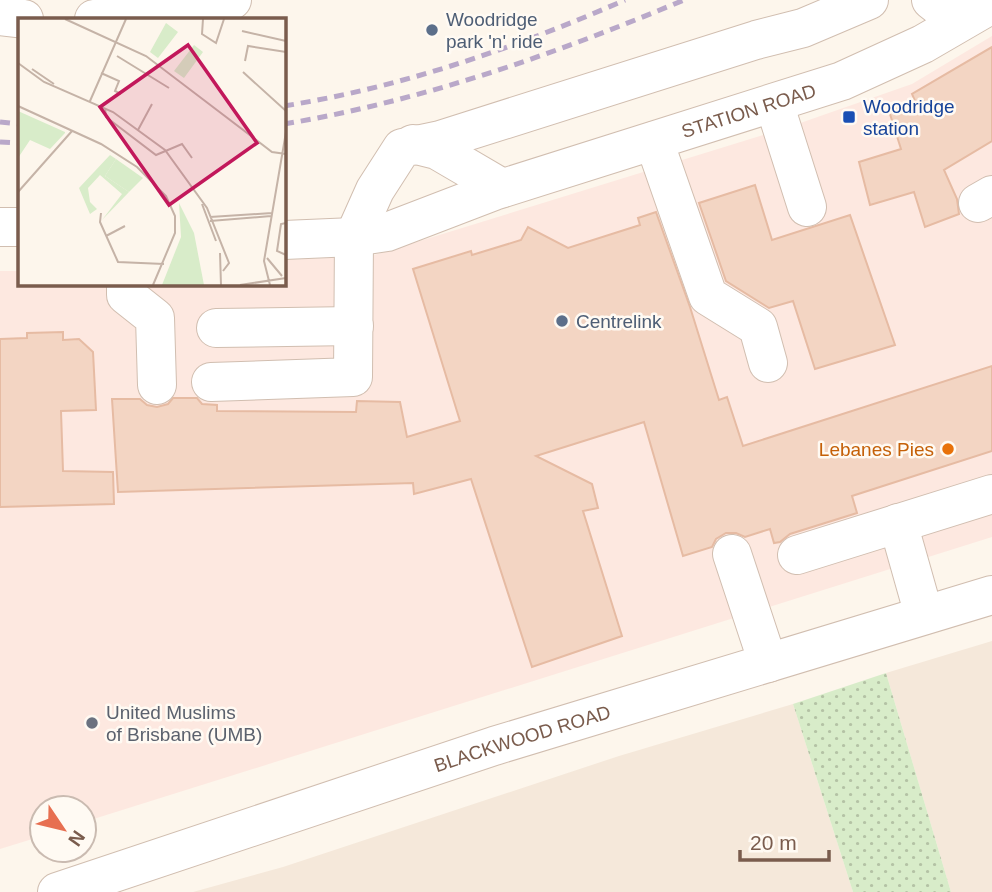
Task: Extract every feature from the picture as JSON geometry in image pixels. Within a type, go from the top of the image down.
[{"type":"street","points":[[101,18],[232,0]]},
{"type":"street","points":[[211,382],[353,377],[359,225],[375,190],[402,148],[440,140],[755,40],[803,29],[869,0]]},
{"type":"street","name":"STATION ROAD","points":[[285,220],[320,219],[359,225],[403,227],[498,189],[842,81],[895,59],[945,11],[992,4]]},
{"type":"street","points":[[0,16],[18,18]]},
{"type":"street","points":[[774,103],[807,207]]},
{"type":"street","points":[[653,141],[708,296],[758,327],[768,363]]},
{"type":"street","points":[[413,144],[437,150],[498,189]]},
{"type":"street","name":"STATION ROAD","points":[[285,240],[359,225]]},
{"type":"street","points":[[0,227],[18,227]]},
{"type":"street","points":[[0,248],[18,248]]},
{"type":"street","points":[[126,285],[126,295],[155,318],[157,385]]},
{"type":"street","points":[[216,328],[354,326]]},
{"type":"street","points":[[797,555],[992,494]]},
{"type":"street","points":[[898,523],[923,615]]},
{"type":"street","points":[[732,554],[768,663]]},
{"type":"street","name":"BLACKWOOD ROAD","points":[[57,892],[494,746],[992,594]]},
{"type":"shaded area","points":[[992,36],[992,537],[98,818],[98,794],[28,794],[28,840],[0,849],[0,271],[18,271],[18,285],[285,285],[285,260],[371,256],[786,128],[912,84]]},
{"type":"shaded area","points":[[992,641],[992,892],[951,892],[886,673]]},
{"type":"shaded area","points":[[793,704],[853,892],[193,892],[283,867],[619,756]]},
{"type":"green space","points":[[886,673],[951,892],[853,892],[793,704]]},
{"type":"building","points":[[992,47],[992,141],[944,170],[957,199],[959,214],[925,227],[914,192],[870,205],[859,162],[901,149],[889,111],[916,103],[912,94]]},
{"type":"building","points":[[755,185],[772,240],[850,215],[895,345],[815,369],[793,301],[769,308],[726,281],[699,203]]},
{"type":"building","points":[[656,212],[719,400],[727,397],[743,446],[992,366],[992,451],[852,496],[857,513],[790,534],[780,542],[774,543],[770,529],[745,537],[726,533],[716,539],[712,547],[683,556],[644,422],[536,456],[592,484],[598,508],[583,511],[622,636],[532,667],[471,479],[414,494],[413,483],[118,492],[112,399],[140,399],[147,405],[157,407],[168,404],[173,398],[197,398],[202,404],[217,405],[217,411],[356,412],[357,401],[400,402],[407,437],[460,421],[413,269],[471,251],[472,255],[521,240],[528,227],[568,248],[640,225],[638,218]]},
{"type":"building","points":[[63,332],[63,340],[79,339],[93,352],[96,410],[61,411],[63,471],[113,472],[114,504],[0,507],[0,339],[27,338],[27,333]]},
{"type":"railway","points":[[285,106],[372,88],[458,64],[625,0]]},
{"type":"railway","points":[[285,124],[387,103],[487,74],[684,0]]},
{"type":"railway","points":[[0,122],[18,124]]},
{"type":"railway","points":[[0,142],[18,143]]},
{"type":"place","name":"Woodridge park 'n' ride","points":[[432,30]]},
{"type":"place","name":"Woodridge station","points":[[849,117]]},
{"type":"place","name":"Centrelink","points":[[562,321]]},
{"type":"place","name":"Lebanes Pies","points":[[948,449]]},
{"type":"place","name":"United Muslims of Brisbane (UMB)","points":[[92,723]]}]
